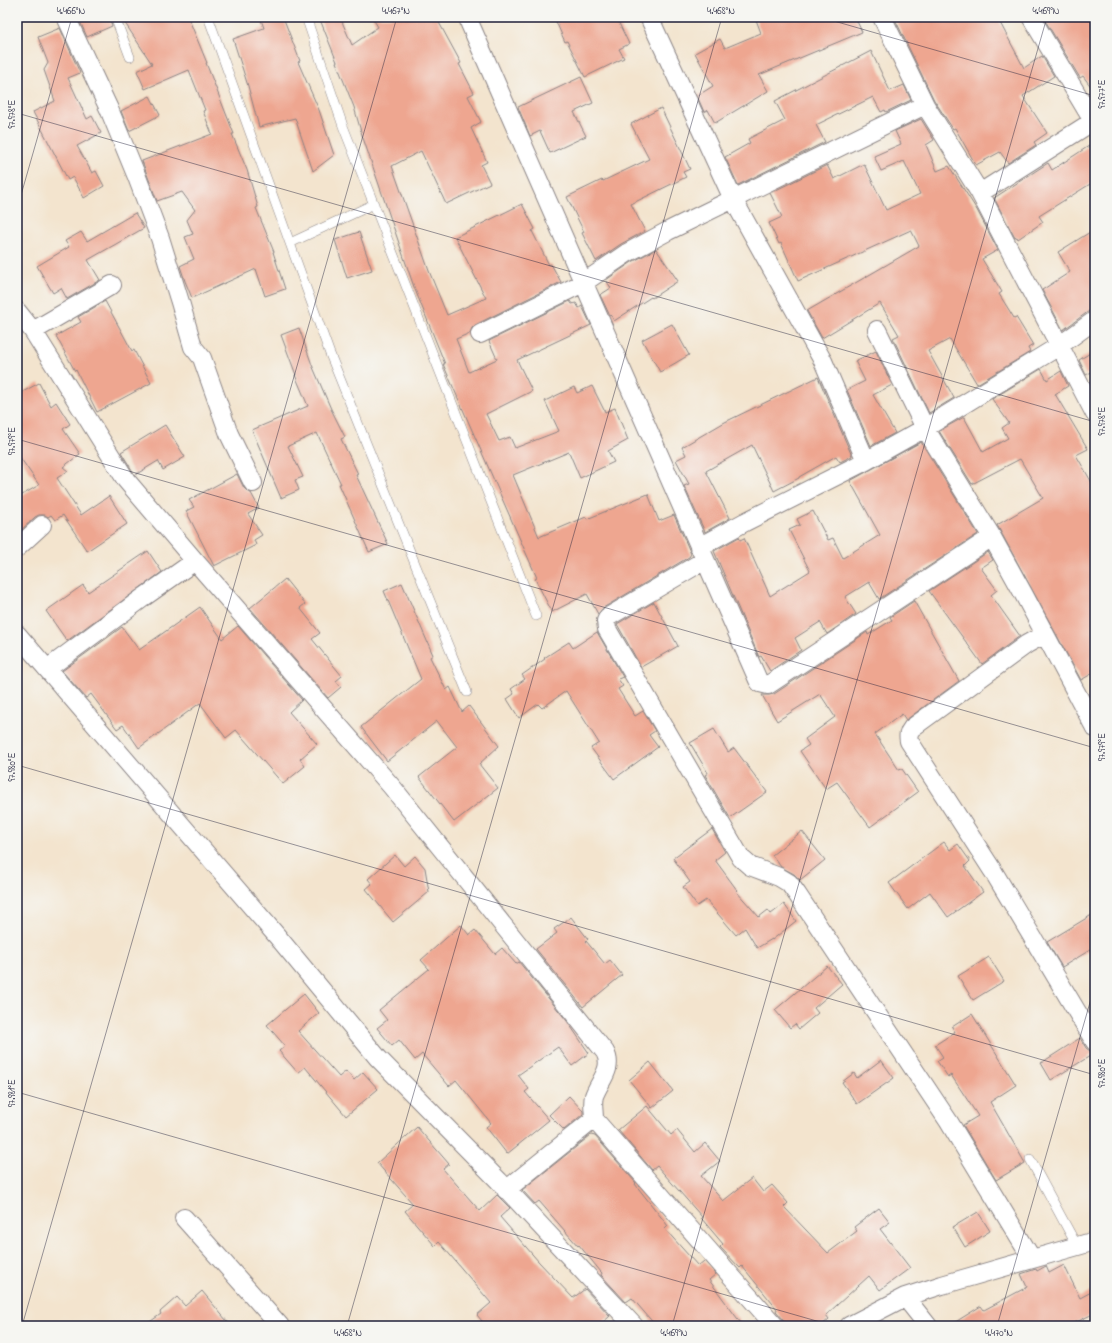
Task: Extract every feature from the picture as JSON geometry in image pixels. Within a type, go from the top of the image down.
[{"type":"street","points":[[66,17],[109,109],[137,177],[164,252],[180,302],[192,347],[202,358],[229,434],[254,483]]},
{"type":"street","points":[[468,17],[583,283],[760,683],[768,685],[992,537]]},
{"type":"street","points":[[649,17],[733,199],[822,362],[866,461]]},
{"type":"street","points":[[882,17],[925,105],[980,193],[1095,414]]},
{"type":"street","points":[[980,193],[1094,121],[1031,17]]},
{"type":"street","points":[[480,334],[583,283],[627,253],[733,199],[925,105]]},
{"type":"street","points":[[33,331],[112,285]]},
{"type":"street","points":[[17,311],[33,331],[126,480],[392,787],[605,1052],[608,1058],[608,1065],[594,1096],[594,1119],[775,1326]]},
{"type":"street","points":[[1032,1259],[949,1122],[797,894],[789,883],[779,876],[750,866],[741,858],[607,629],[606,621],[608,617],[745,522],[866,461],[925,428],[1060,346],[1095,320]]},
{"type":"street","points":[[877,330],[925,428],[992,537],[1095,728]]},
{"type":"street","points":[[17,548],[42,525]]},
{"type":"street","points":[[47,669],[195,561]]},
{"type":"street","points":[[17,634],[277,936],[378,1058],[494,1175],[506,1190],[634,1326]]},
{"type":"street","points":[[1045,634],[1027,644],[912,728],[908,734],[908,737],[909,741],[993,871],[1095,1042]]},
{"type":"street","points":[[506,1190],[594,1119]]},
{"type":"street","points":[[184,1218],[280,1326]]},
{"type":"street","points":[[849,1326],[905,1297],[1095,1241]]},
{"type":"street","points":[[905,1297],[928,1326]]},
{"type":"lane","points":[[116,17],[130,57]]},
{"type":"lane","points":[[209,17],[330,354],[467,692]]},
{"type":"lane","points":[[306,17],[343,126],[536,616]]},
{"type":"lane","points":[[290,243],[374,204]]},
{"type":"lane","points":[[1030,1159],[1077,1246]]},
{"type":"building","points":[[78,17],[109,17],[112,26],[87,37]]},
{"type":"building","points":[[121,17],[188,17],[247,170],[258,207],[256,208],[274,252],[285,289],[265,296],[256,269],[192,298],[180,266],[194,259],[185,237],[193,234],[187,220],[195,210],[182,192],[157,201],[142,161],[212,134],[203,111],[205,110],[189,70],[145,89],[137,71],[152,64]]},
{"type":"building","points":[[260,17],[283,17],[300,61],[298,62],[319,110],[334,155],[313,171],[295,118],[259,127],[233,39],[264,28]]},
{"type":"building","points":[[319,17],[340,17],[352,45],[378,27],[372,17],[436,17],[461,63],[459,64],[474,93],[468,96],[481,122],[471,128],[487,162],[481,165],[490,183],[446,204],[421,151],[392,166],[429,271],[447,315],[486,298],[455,237],[522,204],[535,229],[532,231],[549,265],[551,264],[561,282],[475,325],[470,333],[456,339],[469,372],[497,359],[489,341],[570,301],[572,304],[576,303],[579,308],[582,306],[591,325],[517,360],[532,391],[486,414],[499,441],[510,437],[515,448],[559,431],[545,401],[574,387],[577,393],[592,386],[605,412],[615,408],[628,440],[608,451],[614,462],[580,478],[569,452],[513,475],[539,537],[586,517],[587,519],[648,494],[659,521],[674,515],[691,554],[689,557],[603,608],[598,614],[587,594],[552,612],[535,579],[537,578],[443,364],[445,364],[414,287],[362,135],[354,107]]},
{"type":"building","points":[[554,17],[616,17],[629,44],[619,49],[624,58],[585,77],[567,41],[565,42]]},
{"type":"building","points":[[755,17],[855,17],[862,32],[759,75],[768,91],[715,123],[708,110],[704,112],[697,96],[713,86],[695,53],[720,39],[725,48],[761,33]]},
{"type":"building","points":[[894,17],[997,17],[1024,68],[1042,56],[1054,76],[1023,96],[1047,133],[1034,142],[1036,145],[1008,163],[1000,152],[976,165],[955,128],[953,129],[934,100]]},
{"type":"building","points":[[1043,17],[1095,17],[1095,92],[1083,76],[1080,78]]},
{"type":"building","points":[[60,28],[80,73],[68,78],[87,119],[92,116],[101,133],[77,146],[92,173],[96,171],[104,186],[84,198],[73,177],[68,180],[33,112],[55,101],[44,70],[48,63],[38,37]]},
{"type":"building","points":[[871,51],[890,91],[904,85],[911,100],[886,112],[885,110],[881,112],[873,97],[816,125],[825,142],[738,185],[725,157],[750,143],[748,139],[785,120],[775,101]]},
{"type":"building","points":[[581,77],[593,103],[574,112],[586,136],[550,153],[540,131],[530,136],[518,107]]},
{"type":"building","points":[[150,96],[160,115],[129,131],[121,111]]},
{"type":"building","points":[[661,108],[690,169],[683,172],[686,177],[631,204],[645,231],[621,244],[596,261],[567,197],[649,159],[631,124]]},
{"type":"building","points":[[921,119],[934,140],[926,145],[937,171],[949,166],[977,210],[998,250],[982,259],[1002,292],[999,294],[1014,318],[1016,317],[1033,345],[1028,348],[1030,352],[977,384],[950,339],[928,351],[954,398],[929,413],[893,338],[899,335],[880,303],[822,338],[807,311],[919,246],[911,230],[798,281],[781,243],[779,244],[769,223],[782,217],[770,193],[827,165],[834,179],[864,164],[886,210],[920,194],[904,161],[881,171],[874,156],[901,144],[895,131]]},
{"type":"building","points":[[1095,142],[1095,181],[1039,216],[1043,222],[1018,239],[1017,237],[1015,238],[994,198],[1048,163],[1052,170]]},
{"type":"building","points":[[135,213],[144,228],[88,260],[100,280],[67,299],[61,288],[53,293],[37,266],[69,247],[65,241],[81,232],[87,241]]},
{"type":"building","points":[[1095,229],[1095,310],[1089,311],[1063,330],[1042,290],[1070,272],[1058,252]]},
{"type":"building","points":[[359,232],[372,270],[347,278],[335,240]]},
{"type":"building","points":[[656,249],[678,281],[614,321],[600,295],[611,288],[606,280],[632,262]]},
{"type":"building","points":[[105,301],[132,351],[134,350],[151,383],[97,412],[76,370],[75,371],[56,336],[81,322],[78,317]]},
{"type":"building","points":[[672,324],[689,355],[660,372],[642,340]]},
{"type":"building","points":[[299,328],[312,365],[345,437],[341,439],[358,474],[356,475],[388,544],[369,552],[339,484],[341,484],[317,433],[288,446],[303,477],[295,480],[299,490],[281,498],[252,430],[308,406],[281,335]]},
{"type":"building","points":[[1095,350],[1095,370],[1086,375],[1079,360]]},
{"type":"building","points":[[876,351],[892,385],[873,395],[895,433],[871,446],[847,390],[865,381],[855,361]]},
{"type":"building","points":[[1041,369],[1047,380],[1061,371],[1068,386],[1055,394],[1088,449],[1076,455],[1095,488],[1095,672],[1081,680],[997,525],[1043,498],[1020,459],[972,484],[939,431],[964,417],[983,452],[1008,438],[1002,428],[1009,423],[992,399]]},
{"type":"building","points":[[818,377],[852,456],[840,462],[836,456],[774,491],[752,445],[706,471],[730,518],[705,532],[684,486],[689,484],[676,460],[686,455],[682,447],[725,422]]},
{"type":"building","points":[[39,383],[51,406],[56,402],[70,424],[63,429],[80,454],[63,467],[68,471],[57,478],[81,515],[109,496],[127,524],[87,551],[63,515],[55,520],[51,515],[48,517],[45,515],[39,515],[17,534],[17,498],[39,485],[17,453],[17,395]]},
{"type":"building","points":[[165,425],[185,457],[163,470],[158,461],[135,475],[121,452]]},
{"type":"building","points":[[921,442],[978,534],[879,599],[869,582],[845,597],[856,614],[827,634],[820,622],[795,638],[801,650],[770,671],[761,656],[759,657],[714,551],[739,537],[740,540],[744,538],[770,596],[810,571],[789,530],[800,525],[797,519],[813,511],[828,540],[833,538],[843,558],[880,535],[850,481]]},
{"type":"building","points":[[237,474],[244,488],[251,493],[259,508],[248,514],[262,535],[254,540],[256,545],[214,566],[186,511],[194,507],[189,500]]},
{"type":"building","points":[[148,551],[162,572],[67,641],[46,611],[83,585],[88,592]]},
{"type":"building","points":[[988,552],[993,560],[981,568],[997,590],[991,595],[1020,636],[982,664],[929,591]]},
{"type":"building","points":[[285,579],[305,604],[300,608],[320,633],[312,639],[342,676],[336,681],[341,687],[328,698],[250,608]]},
{"type":"building","points":[[402,583],[433,655],[430,657],[446,690],[450,687],[462,712],[469,706],[499,746],[479,764],[498,788],[454,822],[419,777],[457,747],[437,721],[387,761],[361,727],[421,679],[384,591]]},
{"type":"building","points":[[914,601],[959,681],[906,720],[902,714],[875,734],[899,770],[902,769],[918,792],[870,827],[837,782],[826,789],[800,751],[809,745],[805,739],[835,717],[820,694],[777,721],[762,695],[774,694],[867,632],[868,635],[892,620],[890,617]]},
{"type":"building","points":[[654,602],[678,646],[641,667],[617,624]]},
{"type":"building","points":[[200,607],[222,639],[238,626],[302,700],[289,712],[317,744],[300,759],[305,766],[283,784],[236,730],[226,738],[200,703],[139,748],[123,725],[117,729],[91,694],[86,698],[62,671],[122,627],[139,650]]},
{"type":"building","points":[[597,632],[623,677],[618,679],[623,686],[618,689],[635,716],[643,711],[655,731],[649,735],[658,747],[614,779],[591,748],[599,743],[566,691],[542,708],[538,704],[519,718],[507,699],[514,694],[511,689],[525,679],[522,675],[545,659],[544,658],[569,642],[573,648]]},
{"type":"building","points":[[714,729],[728,752],[734,748],[767,792],[730,818],[705,775],[708,773],[690,743]]},
{"type":"building","points":[[712,829],[725,852],[715,860],[737,890],[736,891],[759,917],[768,910],[771,914],[784,904],[796,921],[772,940],[757,948],[745,928],[736,935],[706,900],[697,906],[683,887],[690,882],[673,858]]},
{"type":"building","points":[[802,831],[825,860],[800,880],[794,874],[781,867],[772,855]]},
{"type":"building","points":[[944,842],[950,850],[958,844],[970,861],[965,866],[983,892],[948,917],[930,892],[908,909],[889,883]]},
{"type":"building","points":[[395,855],[404,866],[415,856],[425,868],[429,892],[393,922],[366,889],[372,884],[368,879]]},
{"type":"building","points":[[1095,913],[1095,947],[1062,967],[1047,942]]},
{"type":"building","points":[[571,917],[588,939],[586,941],[605,964],[610,960],[622,975],[583,1007],[536,949],[557,933],[554,929]]},
{"type":"building","points":[[461,925],[469,935],[475,930],[495,954],[502,948],[516,964],[519,962],[567,1021],[589,1053],[572,1066],[558,1047],[518,1075],[529,1089],[525,1092],[549,1120],[507,1154],[486,1127],[491,1123],[456,1080],[449,1086],[422,1054],[415,1060],[399,1040],[392,1046],[377,1028],[387,1020],[379,1010],[429,969],[421,960]]},
{"type":"building","points":[[989,957],[1004,981],[973,1000],[958,976]]},
{"type":"building","points":[[827,966],[842,984],[814,1008],[818,1013],[799,1029],[795,1024],[790,1028],[775,1010]]},
{"type":"building","points":[[304,994],[319,1013],[298,1031],[339,1077],[346,1071],[354,1080],[363,1072],[378,1089],[346,1116],[305,1067],[298,1073],[279,1051],[285,1046],[267,1025]]},
{"type":"building","points":[[972,1014],[1016,1085],[990,1102],[1025,1163],[996,1180],[963,1125],[978,1116],[951,1075],[948,1077],[937,1061],[943,1057],[935,1045],[955,1032],[952,1027]]},
{"type":"building","points":[[1080,1038],[1086,1048],[1095,1053],[1051,1080],[1041,1063]]},
{"type":"building","points":[[881,1060],[894,1078],[857,1104],[842,1082],[854,1073],[857,1078]]},
{"type":"building","points":[[650,1062],[673,1091],[652,1108],[629,1080]]},
{"type":"building","points":[[569,1096],[583,1111],[583,1114],[564,1130],[549,1115]]},
{"type":"building","points":[[647,1106],[671,1135],[677,1130],[695,1152],[705,1143],[720,1161],[701,1176],[723,1201],[752,1178],[763,1192],[772,1185],[788,1203],[784,1207],[828,1253],[857,1231],[854,1227],[879,1208],[890,1222],[880,1229],[910,1268],[880,1290],[869,1276],[826,1315],[829,1319],[821,1326],[785,1326],[783,1319],[776,1311],[777,1309],[742,1266],[740,1268],[720,1247],[723,1244],[701,1218],[702,1217],[657,1166],[652,1170],[618,1130]]},
{"type":"building","points":[[417,1127],[449,1164],[443,1169],[480,1211],[497,1195],[510,1208],[500,1217],[539,1262],[573,1298],[585,1289],[610,1316],[599,1326],[486,1326],[477,1315],[491,1303],[439,1242],[435,1246],[405,1211],[413,1204],[377,1163]]},
{"type":"building","points":[[591,1135],[595,1136],[636,1183],[635,1184],[668,1226],[665,1229],[698,1266],[704,1261],[716,1274],[709,1280],[743,1326],[656,1326],[632,1298],[626,1302],[601,1275],[602,1273],[579,1245],[578,1246],[539,1201],[535,1204],[522,1190]]},
{"type":"building","points":[[978,1212],[990,1231],[965,1247],[953,1227]]},
{"type":"building","points":[[1064,1265],[1080,1298],[1095,1290],[1095,1313],[1068,1326],[949,1326],[981,1306],[984,1310],[1027,1287],[1021,1274],[1036,1269],[1037,1271],[1046,1266],[1049,1273]]},
{"type":"building","points":[[202,1291],[231,1326],[144,1326],[161,1314],[160,1312],[177,1297],[185,1306]]}]
